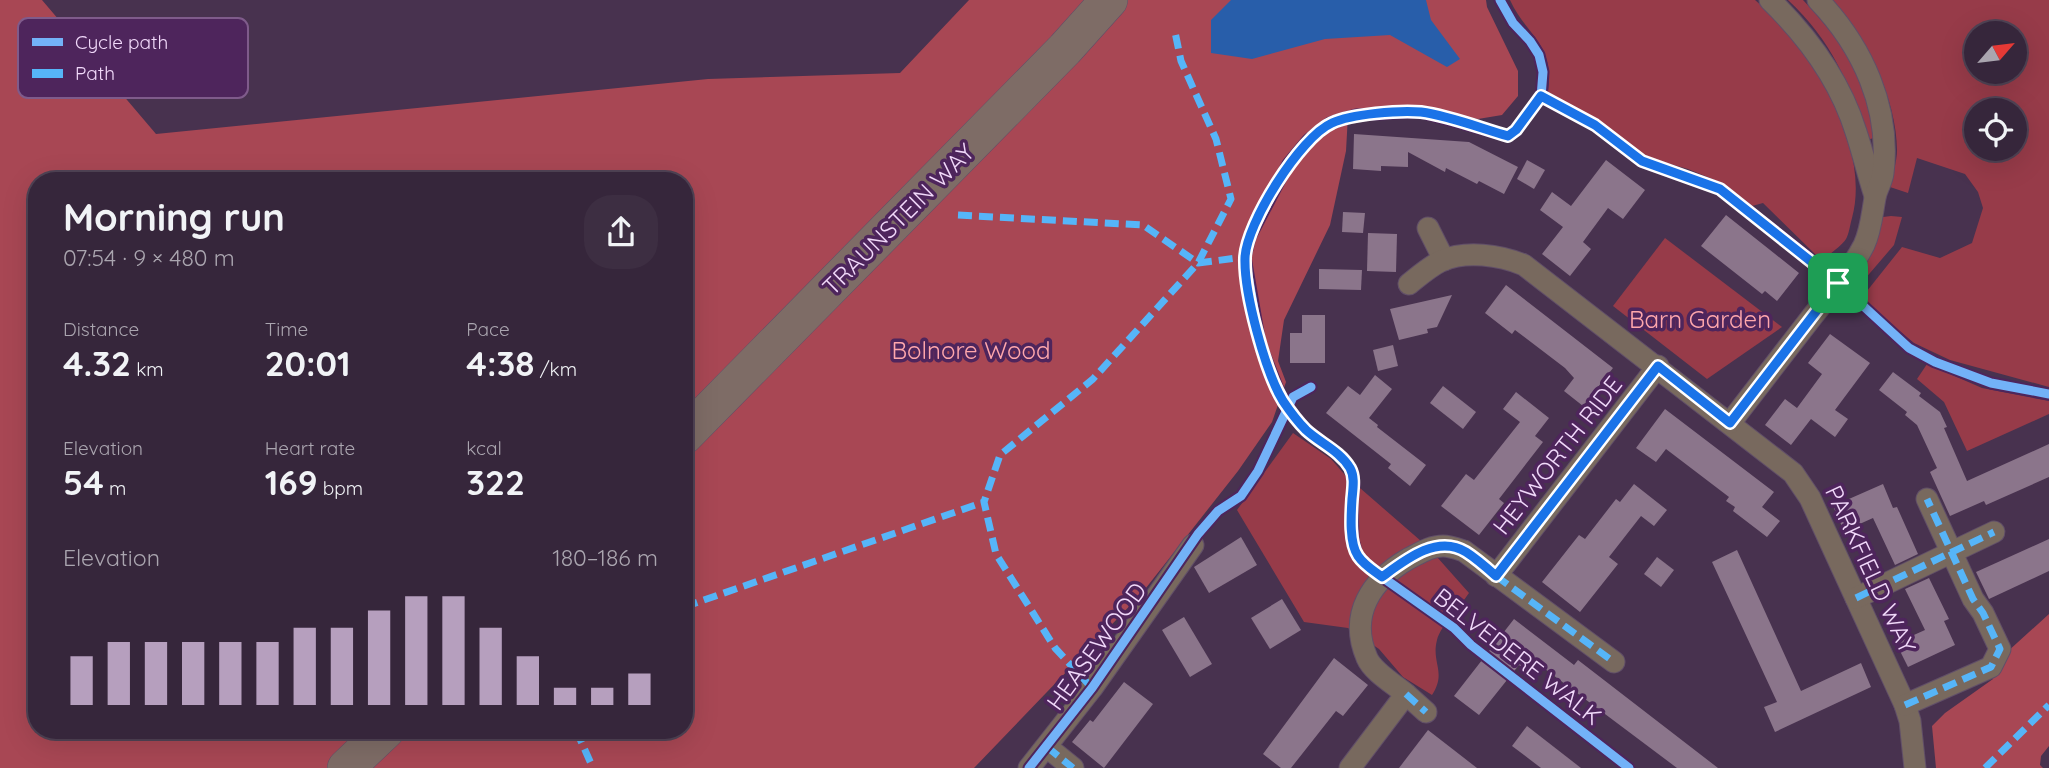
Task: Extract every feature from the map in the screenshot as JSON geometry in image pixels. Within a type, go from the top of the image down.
[{"type":"highway","name":"TRAUNSTEIN WAY","points":[[693,427],[1065,49],[1109,0]]},
{"type":"highway","points":[[346,768],[377,739]]},
{"type":"street","points":[[1770,0],[1810,42],[1830,72],[1856,131],[1875,195]]},
{"type":"street","points":[[1730,423],[1847,274],[1865,243],[1872,222],[1875,195],[1883,176],[1881,110],[1867,72],[1852,43],[1818,0]]},
{"type":"street","points":[[1409,284],[1444,260],[1428,228]]},
{"type":"street","name":"PARKFIELD WAY","points":[[1444,260],[1488,255],[1509,258],[1524,265],[1793,473],[1804,486],[1905,705],[1910,721],[1915,768]]},
{"type":"street","name":"HEYWORTH RIDE","points":[[1496,576],[1658,366]]},
{"type":"street","points":[[1905,705],[1991,667],[2000,649],[1927,499]]},
{"type":"street","points":[[1856,598],[1994,532]]},
{"type":"street","name":"HEASEWOOD","points":[[1029,768],[1092,688],[1193,545]]},
{"type":"street","name":"HEYWORTH RIDE","points":[[1426,712],[1367,659],[1360,629],[1368,594],[1382,577],[1429,548],[1446,546],[1464,551],[1614,662]]},
{"type":"street","points":[[1350,768],[1406,694]]},
{"type":"street","name":"HEASEWOOD","points":[[1046,747],[1073,768]]},
{"type":"green space","name":"Bolnore Wood","points":[[0,0],[42,0],[57,18],[18,18],[18,98],[125,98],[156,134],[708,79],[900,73],[969,0],[1486,0],[1518,71],[1518,96],[1502,115],[1478,119],[1421,110],[1348,115],[1346,151],[1330,225],[1284,320],[1278,361],[1286,382],[1272,422],[1238,471],[1142,593],[974,768],[0,768]]},
{"type":"green space","points":[[1510,0],[1755,0],[1796,43],[1815,70],[1844,129],[1853,159],[1856,189],[1846,239],[1830,254],[1816,255],[1763,203],[1752,206],[1722,183],[1688,169],[1652,159],[1593,117],[1548,92],[1549,75],[1544,51]]},
{"type":"green space","points":[[1788,0],[1803,0],[1848,56],[1867,94],[1877,137],[1867,140],[1838,64],[1816,31]]},
{"type":"green space","points":[[1831,0],[2049,0],[2049,387],[1950,360],[1914,343],[1869,306],[1863,296],[1902,247],[1940,258],[1972,243],[1983,208],[1978,192],[1965,174],[1917,158],[1908,193],[1890,187],[1897,150],[1892,111],[1877,70],[1856,32]]},
{"type":"green space","points":[[1883,217],[1902,217],[1894,245],[1858,287],[1853,286],[1872,253]]},
{"type":"green space","name":"Barn Garden","points":[[1665,238],[1782,327],[1707,379],[1613,306]]},
{"type":"green space","points":[[1927,364],[1982,388],[2049,401],[2049,414],[1967,451],[1944,402],[1917,379]]},
{"type":"green space","points":[[1293,433],[1331,459],[1345,475],[1429,548],[1469,593],[1446,623],[1437,640],[1439,674],[1432,695],[1403,677],[1379,649],[1348,628],[1304,622],[1237,510]]},
{"type":"green space","points":[[2049,614],[2049,746],[2041,756],[2040,765],[2043,768],[1936,768],[1932,726],[1945,713],[1993,679],[1995,663]]},
{"type":"water","points":[[1231,0],[1426,0],[1431,20],[1460,59],[1447,67],[1390,35],[1325,39],[1252,59],[1211,53],[1211,20]]},
{"type":"building","points":[[1354,134],[1469,142],[1518,167],[1504,194],[1446,168],[1445,172],[1408,152],[1408,167],[1381,166],[1381,171],[1353,169]]},
{"type":"building","points":[[1527,160],[1545,170],[1534,189],[1517,179]]},
{"type":"building","points":[[1606,160],[1645,190],[1623,219],[1608,208],[1583,242],[1591,249],[1570,276],[1542,254],[1563,227],[1540,210],[1552,192],[1571,206]]},
{"type":"building","points":[[1343,212],[1365,213],[1363,233],[1342,232]]},
{"type":"building","points":[[1726,215],[1799,273],[1777,301],[1765,291],[1762,294],[1701,246]]},
{"type":"building","points":[[1368,233],[1397,234],[1396,272],[1367,271]]},
{"type":"building","points":[[1319,269],[1362,270],[1361,290],[1319,289]]},
{"type":"building","points":[[1506,285],[1613,368],[1583,406],[1564,391],[1574,378],[1565,368],[1515,330],[1512,334],[1485,313]]},
{"type":"building","points":[[1452,295],[1437,327],[1427,329],[1428,333],[1399,340],[1390,309]]},
{"type":"building","points":[[1302,315],[1325,315],[1325,363],[1290,363],[1290,333],[1302,333]]},
{"type":"building","points":[[1830,334],[1870,363],[1835,410],[1848,419],[1835,437],[1811,419],[1791,445],[1765,425],[1785,399],[1797,408],[1822,374],[1808,363]]},
{"type":"building","points":[[1393,345],[1398,366],[1378,371],[1373,350]]},
{"type":"building","points":[[1893,372],[1921,393],[1919,396],[1940,412],[1947,427],[1944,428],[1967,481],[2049,444],[2049,477],[1986,505],[1984,501],[1950,516],[1930,472],[1937,468],[1917,425],[1905,415],[1907,412],[1879,390]]},
{"type":"building","points":[[1375,375],[1392,389],[1369,418],[1426,465],[1410,486],[1388,468],[1391,464],[1326,413],[1348,386],[1360,395]]},
{"type":"building","points":[[1443,386],[1476,412],[1463,429],[1430,403]]},
{"type":"building","points":[[1516,392],[1549,418],[1535,436],[1543,442],[1499,499],[1504,503],[1479,535],[1441,506],[1466,474],[1474,480],[1520,422],[1503,409]]},
{"type":"building","points":[[1665,409],[1774,492],[1762,507],[1780,521],[1767,537],[1733,511],[1735,507],[1726,501],[1729,497],[1666,449],[1656,462],[1636,448]]},
{"type":"building","points":[[1634,484],[1667,510],[1654,526],[1641,516],[1609,557],[1618,564],[1580,612],[1542,582],[1579,535],[1585,539],[1616,499],[1620,502]]},
{"type":"building","points":[[1883,484],[1893,508],[1897,507],[1918,554],[1895,565],[1873,518],[1844,531],[1833,506]]},
{"type":"building","points":[[1241,537],[1257,565],[1209,593],[1194,567]]},
{"type":"building","points":[[2049,539],[2049,571],[1989,599],[1976,572]]},
{"type":"building","points":[[1737,550],[1801,691],[1861,663],[1871,687],[1775,732],[1764,707],[1777,702],[1712,562]]},
{"type":"building","points":[[1657,557],[1674,570],[1661,587],[1644,574]]},
{"type":"building","points":[[1929,578],[1949,619],[1944,621],[1955,645],[1908,667],[1896,643],[1925,630],[1905,589]]},
{"type":"building","points":[[1282,599],[1301,630],[1270,649],[1251,618]]},
{"type":"building","points":[[1184,617],[1212,664],[1190,677],[1162,630]]},
{"type":"building","points":[[1514,619],[1574,665],[1578,660],[1718,768],[1677,768],[1537,663],[1529,673],[1519,665],[1479,715],[1454,696]]},
{"type":"building","points":[[1334,658],[1368,685],[1343,716],[1336,711],[1291,768],[1281,768],[1263,754]]},
{"type":"building","points":[[1124,682],[1153,704],[1104,768],[1072,742],[1090,720],[1093,722]]},
{"type":"building","points":[[1527,726],[1581,768],[1541,768],[1512,746]]},
{"type":"building","points":[[1428,730],[1477,768],[1399,768]]},
{"type":"marked path","points":[[1092,688],[1055,648],[996,554],[984,502],[1000,455],[1093,379],[1198,263],[1231,199],[1216,139],[1181,61],[1175,32]]},
{"type":"marked path","points":[[958,215],[1143,225],[1198,263],[1245,257]]},
{"type":"marked path","points":[[1905,705],[1991,667],[2000,649],[1983,613],[1973,599],[1927,499]]},
{"type":"marked path","points":[[693,604],[984,502]]},
{"type":"marked path","points":[[1856,598],[1994,532]]},
{"type":"marked path","points":[[1496,576],[1614,662]]},
{"type":"marked path","points":[[1406,694],[1426,712]]},
{"type":"marked path","points":[[1985,768],[2049,705]]},
{"type":"marked path","points":[[580,739],[593,768]]},
{"type":"marked path","points":[[1047,747],[1073,768]]},
{"type":"cycle path","name":"BELVEDERE WALK","points":[[1500,0],[1513,23],[1539,55],[1543,72],[1541,97],[1516,130],[1508,136],[1420,112],[1356,115],[1330,123],[1308,140],[1288,164],[1250,237],[1245,257],[1260,344],[1283,402],[1305,429],[1343,458],[1352,471],[1353,540],[1357,555],[1368,567],[1454,628],[1471,645],[1629,768]]},
{"type":"cycle path","points":[[1541,97],[1595,125],[1641,161],[1720,189],[1823,269],[1909,348],[1935,362],[1991,383],[2049,394]]},
{"type":"cycle path","points":[[1029,768],[1092,688],[1198,534],[1218,511],[1241,496],[1258,471],[1293,397],[1311,387]]},
{"type":"route","points":[[1541,96],[1595,125],[1642,161],[1720,189],[1838,283],[1730,423],[1658,366],[1496,576],[1464,551],[1446,546],[1429,548],[1382,577],[1357,555],[1353,540],[1352,471],[1343,458],[1305,429],[1283,401],[1272,377],[1260,344],[1250,299],[1245,257],[1250,237],[1288,164],[1308,140],[1331,123],[1356,115],[1420,112],[1508,136],[1516,130],[1541,96]]}]
